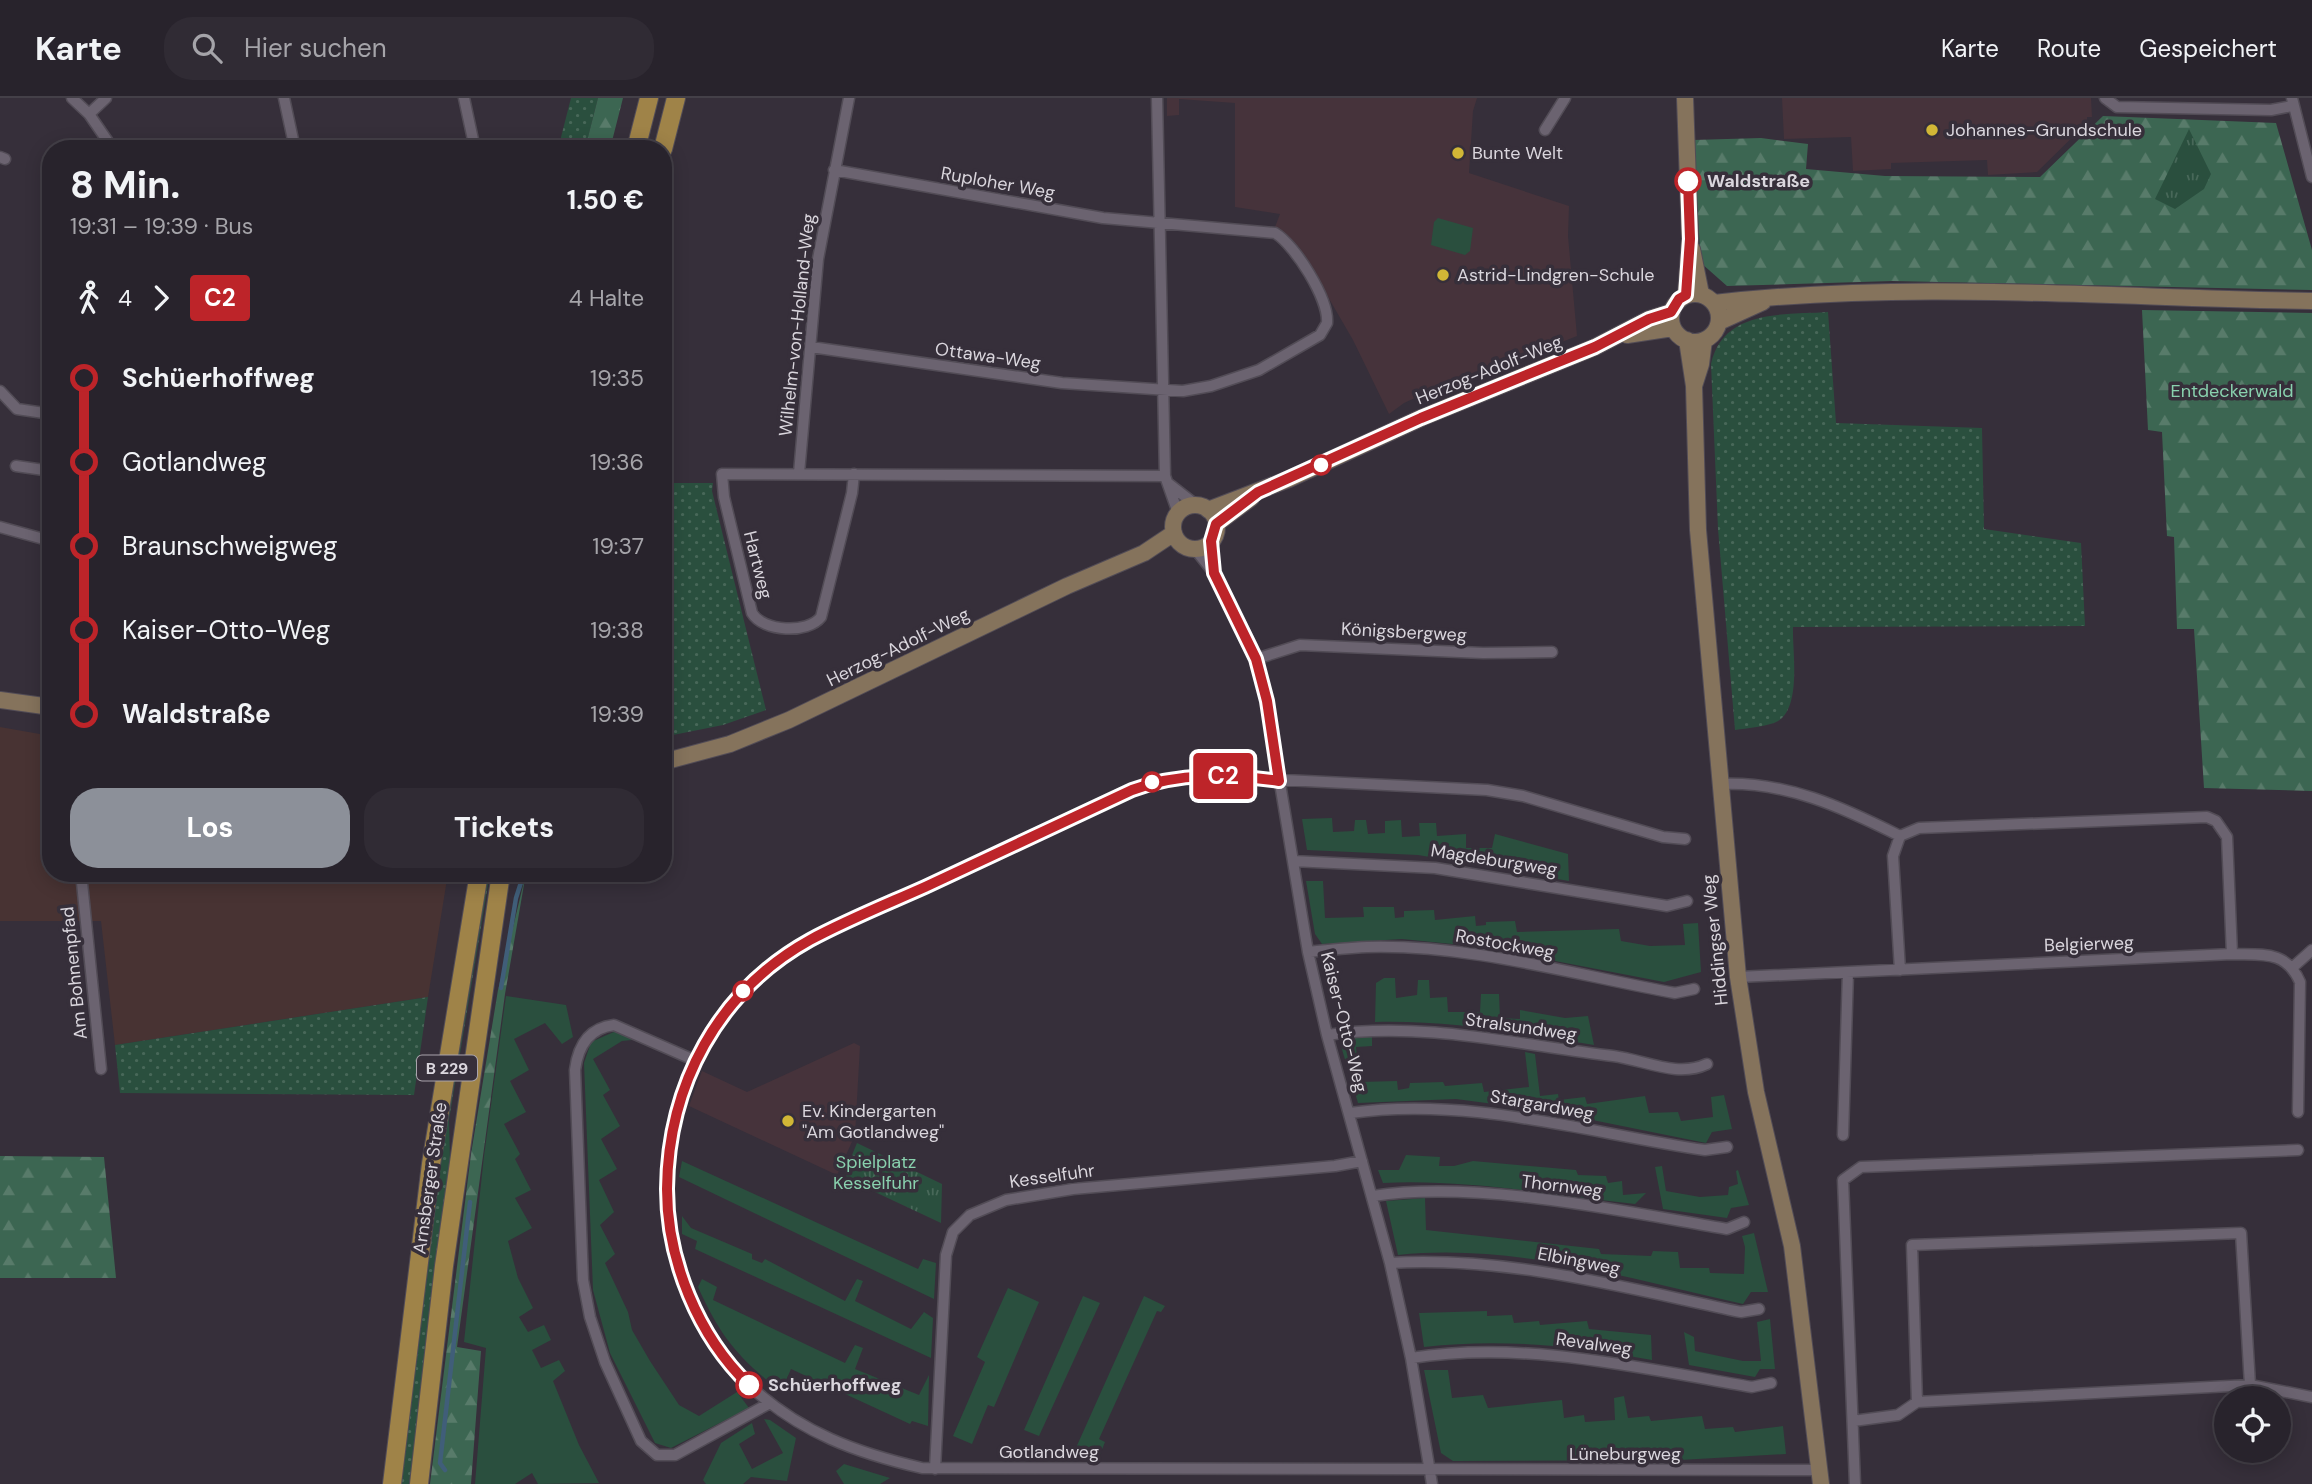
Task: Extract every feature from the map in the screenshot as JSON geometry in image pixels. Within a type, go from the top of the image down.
[{"type":"main road","points":[[638,140],[649,98]]},
{"type":"main road","points":[[665,140],[676,98]]},
{"type":"main road","points":[[1685,98],[1690,239],[1700,297],[1719,323]]},
{"type":"main road","points":[[1768,300],[1719,323],[1716,330],[1704,340],[1687,340],[1672,320],[1679,299],[1700,297],[1768,300],[1806,293],[1929,291],[2312,300]]},
{"type":"main road","name":"Herzog-Adolf-Weg","points":[[1178,513],[1207,513],[1421,418],[1621,336],[1649,319],[1672,320]]},
{"type":"main road","name":"Hiddingser Weg","points":[[1687,340],[1694,386],[1698,530],[1738,977],[1756,1092],[1792,1246],[1821,1477]]},
{"type":"main road","name":"Hiddingser Weg","points":[[1694,386],[1701,364],[1704,340]]},
{"type":"main road","points":[[1178,513],[1183,542]]},
{"type":"main road","points":[[1207,513],[1211,541]]},
{"type":"main road","name":"Herzog-Adolf-Weg","points":[[672,760],[730,744],[789,720],[1067,586],[1144,553],[1183,542],[1211,541]]},
{"type":"main road","points":[[0,700],[42,706]]},
{"type":"main road","name":"Arnsberger Straße","points":[[392,1484],[428,1189],[477,882]]},
{"type":"main road","name":"Arnsberger Straße","points":[[419,1484],[444,1266],[500,882]]},
{"type":"main road","points":[[496,903],[504,882]]},
{"type":"street","points":[[72,98],[89,114],[107,140]]},
{"type":"street","points":[[89,114],[106,98]]},
{"type":"street","points":[[284,98],[293,140]]},
{"type":"street","points":[[464,98],[473,140]]},
{"type":"street","name":"Wilhelm-von-Holland-Weg","points":[[799,473],[818,259],[849,98]]},
{"type":"street","points":[[1157,98],[1158,222],[1167,480],[1178,513]]},
{"type":"street","points":[[1545,130],[1565,98]]},
{"type":"street","points":[[2105,98],[2117,107],[2271,110],[2292,102],[2312,177]]},
{"type":"street","points":[[2299,124],[2312,122]]},
{"type":"street","name":"Ruploher Weg","points":[[834,170],[1048,210],[1278,235],[1293,251],[1323,299],[1328,318],[1320,335],[1259,370],[1201,388],[1163,391]]},
{"type":"street","name":"Ottawa-Weg","points":[[811,347],[1037,380],[1163,391]]},
{"type":"street","points":[[0,391],[17,409],[42,413]]},
{"type":"street","points":[[16,466],[42,470]]},
{"type":"street","name":"Hartweg","points":[[853,474],[852,493],[821,617],[809,626],[765,626],[752,613],[724,497],[722,474],[799,473],[853,474],[1167,480]]},
{"type":"street","points":[[1167,480],[1207,513]]},
{"type":"street","points":[[0,527],[42,539]]},
{"type":"street","name":"Kaiser-Otto-Weg","points":[[1211,541],[1214,573]]},
{"type":"street","name":"Kaiser-Otto-Weg","points":[[1183,542],[1214,573],[1256,659],[1267,701],[1308,952],[1326,1035],[1390,1263],[1432,1484]]},
{"type":"street","name":"Königsbergweg","points":[[1256,659],[1300,645],[1483,653],[1552,652]]},
{"type":"street","name":"Gotlandweg","points":[[1431,1470],[935,1469],[838,1445],[806,1428],[769,1403],[740,1376],[712,1342],[695,1309],[674,1246],[667,1208],[668,1149],[694,1060],[721,1016],[742,992],[761,973],[811,940],[1153,782],[1204,776],[1495,791],[1649,834],[1685,839]]},
{"type":"street","points":[[1720,784],[1748,783],[1817,797],[1900,836]]},
{"type":"street","points":[[1899,970],[1893,856],[1900,836],[1919,828],[2207,817],[2216,821],[2227,838],[2232,954]]},
{"type":"street","name":"Magdeburgweg","points":[[1293,862],[1423,867],[1667,906],[1687,901]]},
{"type":"street","name":"Am Bohnenpfad","points":[[82,882],[101,1069]]},
{"type":"street","name":"Rostockweg","points":[[1308,952],[1367,947],[1422,949],[1485,957],[1675,993],[1694,989]]},
{"type":"street","points":[[2298,1112],[2300,982],[2293,967],[2312,950]]},
{"type":"street","name":"Belgierweg","points":[[1738,977],[2232,954],[2265,955],[2282,959],[2293,967]]},
{"type":"street","points":[[1843,1135],[1848,972]]},
{"type":"street","points":[[694,1060],[614,1025],[595,1031],[580,1048],[575,1070],[587,1303],[599,1347],[632,1422],[646,1448],[657,1455],[675,1455],[769,1403]]},
{"type":"street","name":"Stralsundweg","points":[[1326,1035],[1372,1030],[1417,1031],[1615,1056],[1687,1071],[1707,1064]]},
{"type":"street","name":"Stargardweg","points":[[1350,1113],[1395,1108],[1463,1110],[1705,1150],[1727,1147]]},
{"type":"street","points":[[1855,1484],[1843,1180],[1861,1167],[2298,1150]]},
{"type":"street","name":"Kesselfuhr","points":[[935,1469],[946,1255],[953,1232],[970,1215],[1006,1200],[1073,1189],[1335,1167],[1362,1161]]},
{"type":"street","name":"Thornweg","points":[[1373,1196],[1415,1191],[1481,1194],[1727,1229],[1744,1222]]},
{"type":"street","points":[[1917,1402],[1912,1245],[2241,1233],[2249,1385]]},
{"type":"street","name":"Elbingweg","points":[[1390,1263],[1452,1262],[1516,1267],[1741,1312],[1759,1309]]},
{"type":"street","name":"Revalweg","points":[[1410,1357],[1482,1351],[1518,1353],[1609,1363],[1752,1387],[1771,1383]]},
{"type":"street","points":[[1853,1421],[1898,1415],[1917,1402],[2249,1385],[2312,1397]]},
{"type":"street","name":"Lüneburgweg","points":[[1431,1470],[1821,1477]]},
{"type":"shaded area","name":"Astrid-Lindgren-Schule","points":[[1167,98],[1477,98],[1473,111],[1469,173],[1569,206],[1568,236],[1577,336],[1476,376],[1463,376],[1404,403],[1389,414],[1353,340],[1299,247],[1275,227],[1280,214],[1235,207],[1235,103],[1179,99],[1179,115],[1167,116]]},
{"type":"shaded area","name":"Johannes-Grundschule","points":[[1782,98],[2091,98],[2092,117],[2087,117],[2087,123],[2037,172],[1988,175],[1987,160],[1891,163],[1891,169],[1853,171],[1851,137],[1784,139]]},
{"type":"shaded area","points":[[0,727],[42,734],[42,882],[447,882],[428,997],[115,1045],[101,921],[0,921]]},
{"type":"shaded area","name":"Ev. Kindergarten \"Am Gotlandweg\"","points":[[854,1043],[860,1046],[855,1135],[837,1175],[689,1106],[702,1071],[747,1092]]},
{"type":"green space","points":[[571,98],[598,98],[587,140],[560,140]]},
{"type":"green space","points":[[598,98],[623,98],[612,140],[587,140]]},
{"type":"green space","points":[[2103,116],[2276,123],[2312,250],[2312,290],[1892,281],[1727,286],[1701,263],[1693,140],[1761,138],[1808,144],[1806,169],[1885,176],[2040,177]]},
{"type":"green space","points":[[2189,129],[2211,174],[2204,189],[2175,209],[2155,199]]},
{"type":"green space","points":[[1438,218],[1473,228],[1470,251],[1465,255],[1431,245],[1434,222]]},
{"type":"green space","name":"Entdeckerwald","points":[[2142,310],[2312,313],[2312,791],[2204,788],[2194,629],[2177,629],[2174,537],[2167,536],[2162,432],[2148,430]]},
{"type":"green space","points":[[1828,312],[1836,423],[1982,428],[1984,529],[2081,543],[2085,626],[1793,627],[1794,680],[1789,707],[1783,717],[1774,723],[1735,730],[1718,529],[1711,364],[1718,346],[1728,333],[1741,324],[1774,315]]},
{"type":"green space","points":[[672,483],[713,483],[712,491],[766,710],[723,725],[672,735]]},
{"type":"green space","points":[[1332,818],[1333,832],[1354,831],[1355,820],[1366,820],[1368,834],[1385,833],[1385,821],[1401,820],[1402,837],[1420,836],[1419,823],[1436,823],[1437,836],[1466,834],[1466,848],[1492,848],[1495,834],[1568,854],[1569,881],[1418,855],[1307,850],[1302,819]]},
{"type":"green space","points":[[1306,881],[1323,881],[1325,918],[1364,917],[1363,907],[1394,907],[1395,918],[1404,917],[1404,911],[1434,910],[1435,920],[1475,916],[1476,926],[1486,925],[1486,922],[1515,921],[1517,932],[1619,929],[1621,941],[1650,946],[1685,945],[1683,924],[1698,923],[1701,972],[1664,982],[1482,947],[1402,939],[1322,944],[1315,934]]},
{"type":"green space","points":[[484,882],[489,882],[449,1120],[450,1163],[411,1484],[400,1484],[451,1083]]},
{"type":"green space","points":[[524,882],[505,994],[457,1347],[481,1351],[471,1484],[430,1484],[471,1154],[498,990]]},
{"type":"green space","points":[[1384,978],[1395,978],[1396,998],[1417,995],[1418,980],[1429,980],[1430,998],[1447,997],[1448,1012],[1480,1012],[1481,994],[1499,994],[1500,1018],[1520,1019],[1520,1010],[1565,1018],[1588,1016],[1594,1045],[1458,1025],[1375,1022],[1376,983]]},
{"type":"green space","points":[[506,996],[566,1005],[573,1037],[562,1044],[545,1023],[514,1039],[529,1070],[510,1081],[526,1112],[504,1124],[520,1154],[515,1159],[531,1190],[515,1198],[532,1228],[508,1241],[518,1278],[533,1308],[519,1317],[528,1332],[544,1325],[551,1340],[532,1350],[541,1368],[559,1360],[565,1371],[553,1381],[579,1445],[599,1483],[538,1484],[532,1473],[515,1484],[475,1484],[486,1348],[464,1342],[484,1156]]},
{"type":"green space","points":[[428,997],[414,1095],[120,1093],[115,1045]]},
{"type":"green space","points":[[616,1031],[632,1040],[622,1041],[593,1059],[610,1090],[603,1095],[620,1126],[601,1139],[617,1169],[599,1180],[614,1212],[600,1225],[615,1254],[605,1263],[628,1312],[632,1330],[679,1405],[699,1416],[737,1392],[749,1408],[671,1448],[655,1443],[610,1353],[593,1290],[584,1063],[591,1042]]},
{"type":"green space","points":[[1351,1037],[1372,1037],[1372,1046],[1356,1047],[1360,1082],[1397,1081],[1398,1090],[1409,1088],[1410,1083],[1443,1082],[1445,1086],[1482,1083],[1484,1092],[1529,1087],[1525,1052],[1535,1054],[1540,1096],[1558,1094],[1559,1100],[1585,1097],[1587,1104],[1645,1096],[1649,1113],[1678,1112],[1681,1121],[1713,1117],[1711,1097],[1724,1095],[1732,1129],[1712,1132],[1706,1143],[1548,1111],[1456,1099],[1358,1103],[1341,1046]]},
{"type":"green space","name":"Spielplatz Kesselfuhr","points":[[857,1143],[942,1184],[941,1223],[843,1177]]},
{"type":"green space","points":[[1406,1155],[1440,1157],[1439,1166],[1454,1166],[1473,1161],[1576,1170],[1578,1175],[1606,1176],[1608,1183],[1622,1181],[1623,1195],[1646,1193],[1635,1204],[1446,1183],[1383,1183],[1378,1170],[1399,1170]]},
{"type":"green space","points":[[0,1156],[104,1157],[116,1278],[0,1278]]},
{"type":"green space","points":[[682,1161],[918,1269],[923,1259],[936,1263],[934,1299],[679,1177]]},
{"type":"green space","points":[[1662,1166],[1666,1191],[1700,1197],[1728,1195],[1729,1187],[1738,1184],[1738,1170],[1749,1205],[1731,1208],[1727,1218],[1663,1209],[1655,1167]]},
{"type":"green space","points":[[1425,1198],[1426,1230],[1599,1249],[1601,1254],[1651,1256],[1653,1251],[1678,1252],[1680,1268],[1709,1268],[1710,1273],[1744,1274],[1745,1247],[1742,1236],[1754,1233],[1768,1292],[1751,1292],[1743,1304],[1615,1274],[1529,1259],[1485,1254],[1398,1255],[1386,1201]]},
{"type":"green space","points":[[682,1216],[691,1228],[752,1254],[752,1259],[762,1263],[765,1259],[845,1301],[857,1279],[863,1281],[855,1301],[911,1329],[924,1312],[933,1318],[931,1358],[695,1249],[697,1241],[682,1234]]},
{"type":"green space","points":[[702,1279],[717,1287],[713,1300],[845,1363],[855,1345],[863,1348],[855,1369],[919,1395],[929,1375],[928,1426],[912,1421],[910,1424],[791,1369],[781,1392],[732,1346],[698,1287]]},
{"type":"green space","points":[[1008,1288],[1039,1302],[994,1407],[988,1405],[972,1444],[953,1436],[985,1362],[977,1357]]},
{"type":"green space","points":[[1083,1296],[1100,1303],[1039,1436],[1024,1430]]},
{"type":"green space","points":[[1144,1296],[1165,1306],[1161,1312],[1157,1311],[1099,1439],[1105,1442],[1099,1457],[1077,1456],[1075,1450]]},
{"type":"green space","points":[[1487,1311],[1487,1316],[1512,1315],[1514,1323],[1539,1321],[1540,1325],[1587,1321],[1589,1329],[1651,1335],[1652,1360],[1595,1351],[1510,1343],[1424,1347],[1419,1313]]},
{"type":"green space","points":[[1770,1319],[1775,1369],[1760,1369],[1755,1377],[1689,1365],[1684,1332],[1694,1337],[1695,1351],[1743,1361],[1761,1361],[1757,1322]]},
{"type":"green space","points":[[1424,1370],[1448,1370],[1452,1398],[1483,1395],[1488,1408],[1562,1400],[1564,1418],[1584,1415],[1585,1422],[1615,1420],[1614,1398],[1624,1396],[1628,1418],[1649,1416],[1651,1421],[1702,1416],[1705,1429],[1733,1427],[1735,1432],[1783,1426],[1786,1454],[1680,1460],[1453,1461],[1441,1453]]},
{"type":"green space","points":[[764,1419],[770,1420],[796,1438],[787,1481],[751,1477],[743,1484],[706,1484],[703,1480],[721,1443],[752,1423],[755,1434],[739,1444],[752,1469],[783,1453]]},
{"type":"green space","points":[[844,1464],[890,1478],[880,1484],[844,1484],[836,1471]]},
{"type":"waterway","points":[[501,988],[521,882]]},
{"type":"waterway","points":[[445,1470],[440,1463],[470,1202]]},
{"type":"bus line","name":"C2","points":[[749,1385],[712,1342],[695,1309],[679,1265],[667,1208],[668,1149],[679,1104],[694,1060],[721,1016],[761,973],[811,940],[1132,790],[1170,778],[1250,777],[1279,781],[1267,701],[1256,659],[1214,573],[1211,541],[1216,524],[1258,492],[1421,418],[1621,336],[1649,319],[1671,312],[1679,299],[1686,295],[1690,239],[1688,181]]},
{"type":"place","name":"Johannes-Grundschule","points":[[1932,130]]},
{"type":"place","name":"Bunte Welt","points":[[1458,153]]},
{"type":"place","name":"Waldstraße","points":[[1688,181]]},
{"type":"place","name":"Astrid-Lindgren-Schule","points":[[1443,275]]},
{"type":"place","name":"Ev. Kindergarten \"Am Gotlandweg\"","points":[[788,1121]]},
{"type":"place","name":"Schüerhoffweg","points":[[749,1385]]}]
